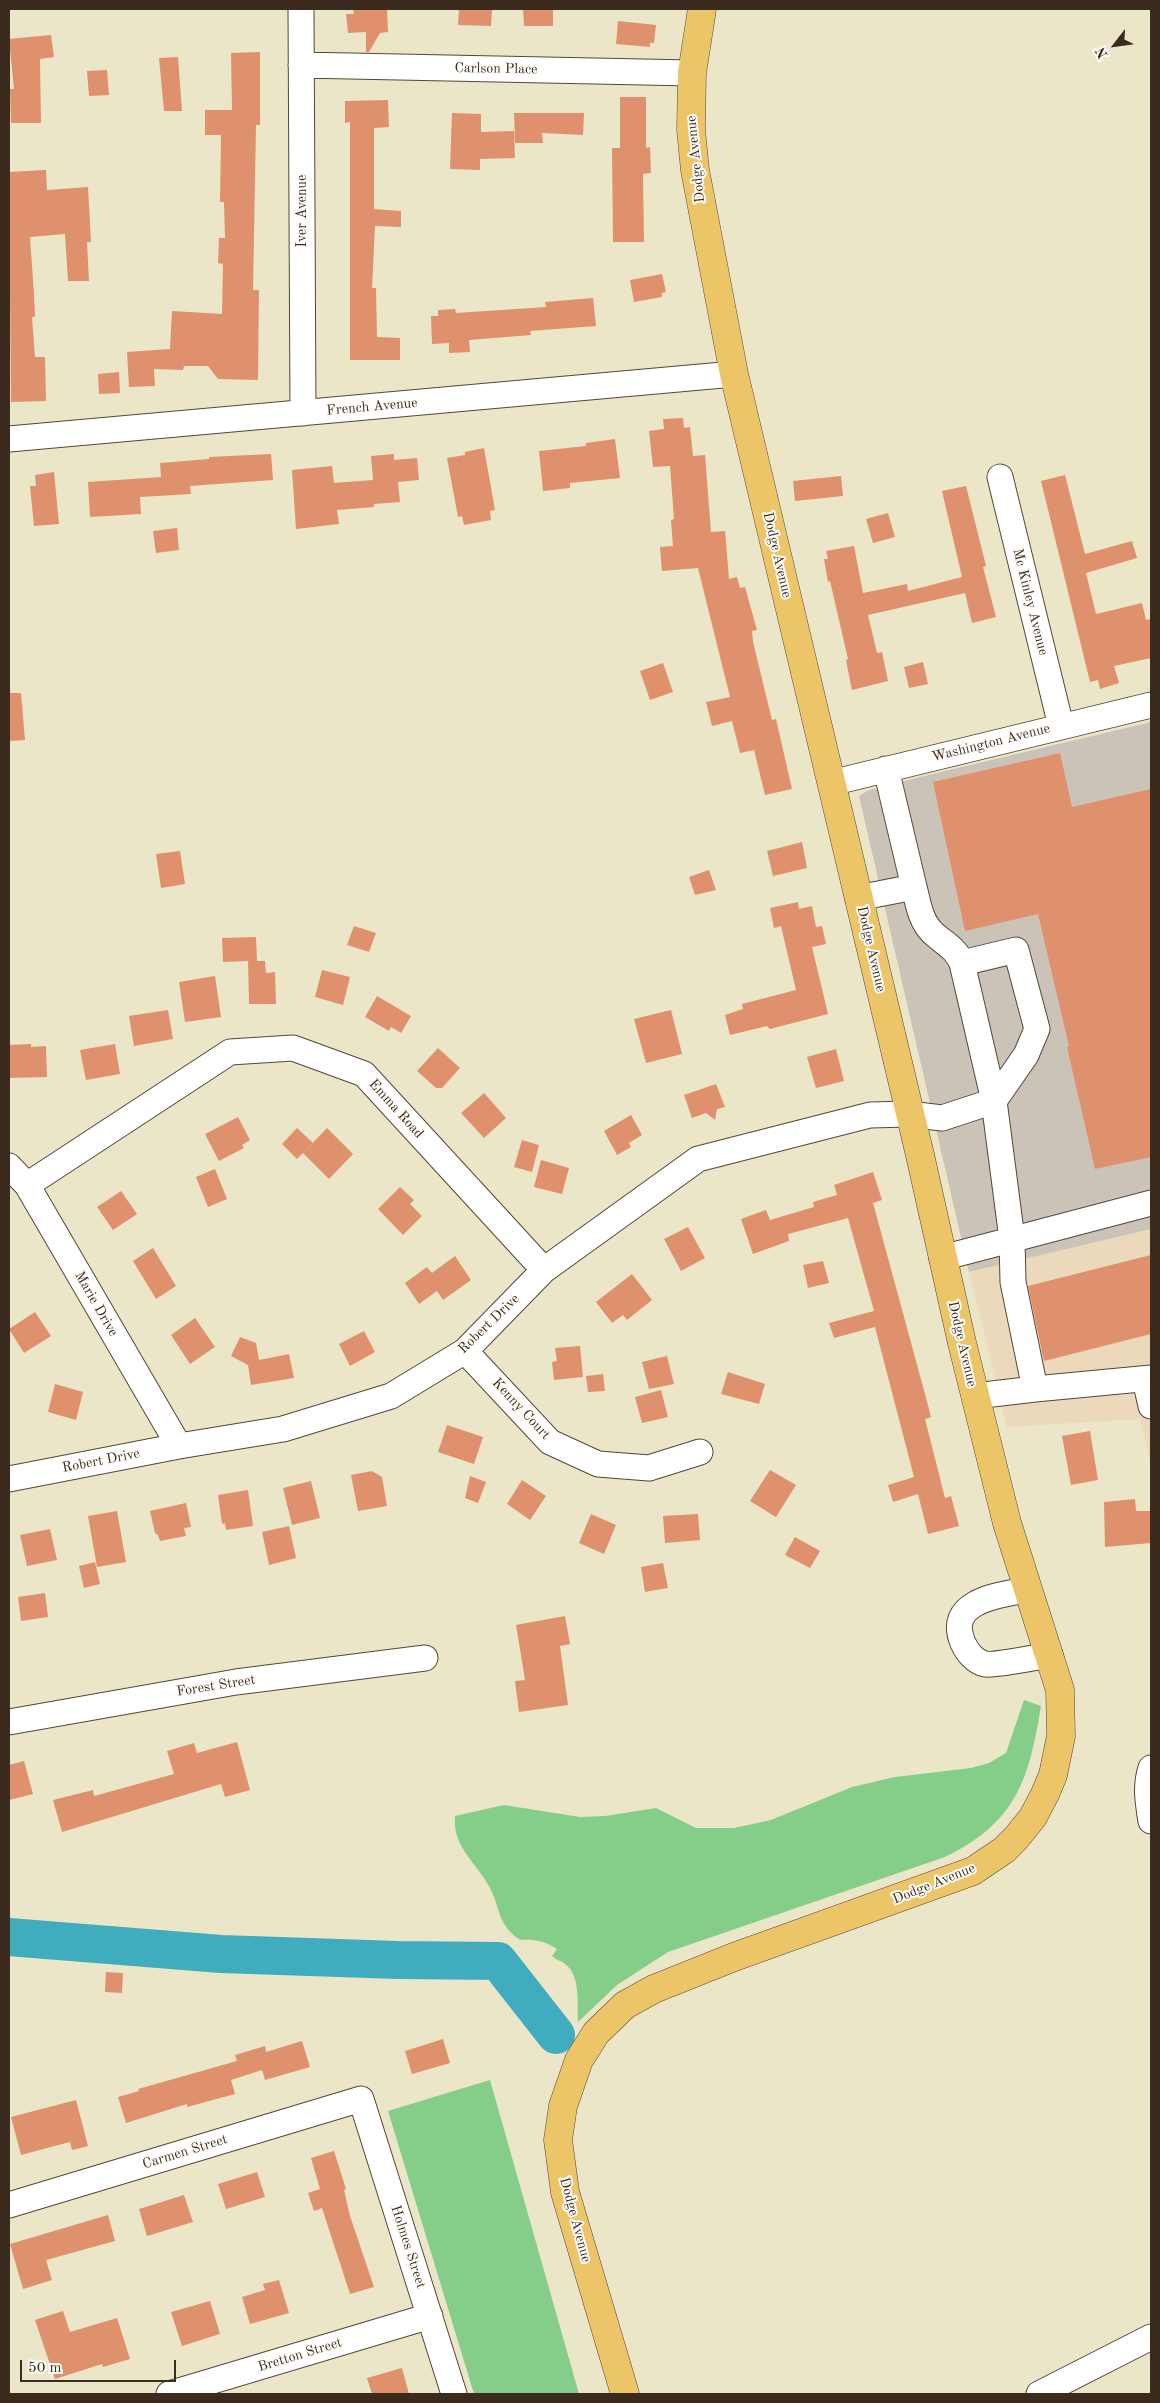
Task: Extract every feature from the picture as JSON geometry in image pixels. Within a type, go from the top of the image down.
[{"type":"main road","name":"Dodge Avenue","points":[[625,2394],[565,2192],[558,2140],[563,2106],[579,2060],[596,2033],[625,2005],[639,1996],[734,1957],[954,1879],[972,1871],[1004,1850],[1033,1817],[1053,1775],[1058,1756],[1062,1711],[1060,1690],[1007,1524],[975,1396],[832,783],[734,374],[694,170],[691,130],[692,73],[702,9]]},
{"type":"street","name":"Iver Avenue","points":[[301,9],[303,413]]},
{"type":"street","name":"Carlson Place","points":[[301,65],[692,73]]},
{"type":"street","name":"French Avenue","points":[[9,438],[734,374]]},
{"type":"street","name":"Mc Kinley Avenue","points":[[1000,477],[1061,726]]},
{"type":"street","name":"Washington Avenue","points":[[832,783],[1151,705]]},
{"type":"street","points":[[886,769],[923,920],[932,932],[958,952],[962,963],[994,1101],[1012,1239],[1013,1282],[1035,1389]]},
{"type":"street","points":[[858,898],[914,887]]},
{"type":"street","points":[[962,963],[1016,950],[1037,1028],[1026,1055],[994,1101]]},
{"type":"street","name":"Emma Road","points":[[27,1185],[230,1052],[293,1048],[364,1074],[544,1270]]},
{"type":"street","name":"Robert Drive","points":[[9,1479],[179,1446],[283,1429],[391,1396],[465,1351],[544,1270],[698,1159],[870,1115],[909,1114],[942,1118],[994,1101]]},
{"type":"street","name":"Marie Drive","points":[[9,1166],[27,1185],[179,1446]]},
{"type":"street","points":[[942,1258],[1151,1203]]},
{"type":"street","name":"Kenny Court","points":[[465,1351],[550,1442],[598,1464],[649,1468],[700,1452]]},
{"type":"street","points":[[975,1396],[1148,1378],[1151,1406]]},
{"type":"street","points":[[1027,1590],[984,1598],[970,1607],[960,1622],[962,1642],[969,1654],[985,1664],[1050,1656]]},
{"type":"street","name":"Forest Street","points":[[9,1722],[236,1682],[425,1658]]},
{"type":"street","points":[[1151,1768],[1147,1780],[1147,1800],[1151,1821]]},
{"type":"street","name":"Carmen Street","points":[[9,2205],[360,2099]]},
{"type":"street","name":"Holmes Street","points":[[360,2099],[454,2394]]},
{"type":"street","name":"Bretton Street","points":[[169,2394],[430,2316]]},
{"type":"street","points":[[1039,2394],[1151,2337]]},
{"type":"shaded area","points":[[1151,722],[1151,1229],[969,1272],[859,796],[869,790],[924,776]]},
{"type":"shaded area","points":[[1151,1229],[1151,1464],[1140,1419],[1007,1427],[969,1272]]},
{"type":"green space","points":[[1024,1700],[1041,1706],[1031,1755],[1016,1796],[989,1829],[945,1857],[668,1952],[617,1985],[578,2022],[577,1991],[574,1975],[570,1969],[552,1956],[557,1949],[539,1941],[520,1940],[507,1928],[490,1888],[461,1846],[457,1837],[455,1816],[504,1805],[580,1817],[605,1816],[656,1808],[696,1828],[734,1828],[771,1820],[852,1787],[895,1777],[971,1768],[989,1763],[1006,1753]]},
{"type":"green space","points":[[490,2080],[579,2394],[474,2394],[388,2111]]},
{"type":"building","points":[[353,9],[387,9],[388,32],[380,33],[369,52],[366,52],[366,32],[348,33],[346,14],[354,14]]},
{"type":"building","points":[[459,9],[492,9],[491,26],[458,25]]},
{"type":"building","points":[[523,9],[553,9],[553,26],[524,26]]},
{"type":"building","points":[[618,21],[656,25],[654,43],[650,43],[650,47],[616,44]]},
{"type":"building","points":[[51,35],[54,57],[40,59],[41,123],[11,123],[10,89],[14,89],[9,39]]},
{"type":"building","points":[[260,52],[260,125],[256,125],[253,290],[259,290],[258,380],[218,379],[208,366],[184,366],[183,370],[154,369],[155,386],[129,387],[127,352],[170,349],[172,311],[222,314],[223,264],[218,263],[219,238],[225,238],[224,202],[220,202],[221,135],[205,135],[205,110],[232,110],[231,53]]},
{"type":"building","points":[[178,57],[182,111],[164,111],[159,58]]},
{"type":"building","points":[[107,70],[109,95],[89,96],[87,71]]},
{"type":"building","points":[[620,97],[646,97],[646,148],[650,147],[651,173],[643,174],[644,242],[613,242],[612,148],[620,148]]},
{"type":"building","points":[[388,100],[389,127],[374,128],[374,209],[401,211],[401,227],[375,226],[372,288],[376,288],[377,337],[400,338],[400,360],[350,360],[350,122],[345,123],[345,101]]},
{"type":"building","points":[[452,113],[481,114],[481,132],[514,131],[515,158],[480,159],[480,170],[450,169]]},
{"type":"building","points":[[514,113],[584,113],[583,135],[542,133],[543,143],[515,143]]},
{"type":"building","points":[[46,170],[47,190],[88,187],[91,242],[87,242],[89,281],[68,281],[65,234],[30,237],[35,317],[32,317],[35,357],[45,357],[46,401],[11,402],[9,172]]},
{"type":"building","points":[[662,274],[666,292],[662,293],[662,297],[634,302],[630,280]]},
{"type":"building","points":[[593,298],[596,326],[530,331],[531,335],[469,340],[470,352],[449,353],[449,343],[432,344],[431,316],[438,316],[438,310],[455,309],[456,313],[546,307],[545,302]]},
{"type":"building","points":[[119,372],[120,393],[99,394],[98,374]]},
{"type":"building","points":[[683,418],[684,428],[690,427],[693,456],[705,455],[711,532],[725,531],[729,579],[737,577],[740,588],[745,587],[757,630],[752,631],[753,642],[772,720],[776,719],[792,789],[765,795],[754,750],[740,753],[732,721],[712,726],[706,702],[730,697],[698,568],[662,571],[660,547],[673,546],[671,520],[674,519],[670,466],[653,467],[649,431],[664,429],[663,419]]},
{"type":"building","points":[[615,439],[620,478],[570,483],[570,488],[543,491],[539,451],[586,446],[586,443]]},
{"type":"building","points":[[484,448],[495,510],[490,511],[491,520],[464,525],[462,516],[458,517],[447,458],[465,455],[465,452]]},
{"type":"building","points":[[271,454],[273,480],[190,486],[191,494],[140,497],[141,514],[90,517],[88,482],[161,477],[160,463],[209,459],[209,457]]},
{"type":"building","points":[[394,454],[394,460],[417,458],[419,480],[398,482],[400,502],[374,504],[374,507],[337,510],[339,524],[296,529],[292,470],[332,466],[334,483],[373,480],[371,456]]},
{"type":"building","points":[[54,472],[59,524],[34,526],[30,486],[36,486],[35,475]]},
{"type":"building","points":[[1065,475],[1085,554],[1132,541],[1137,558],[1086,573],[1096,614],[1142,603],[1146,620],[1151,619],[1151,658],[1114,666],[1119,683],[1100,689],[1098,680],[1090,682],[1041,481]]},
{"type":"building","points":[[841,476],[843,496],[795,501],[793,481]]},
{"type":"building","points":[[966,486],[986,566],[983,567],[996,617],[972,623],[965,593],[868,615],[877,653],[882,652],[888,681],[852,690],[846,660],[848,659],[830,581],[828,582],[824,559],[828,559],[826,551],[854,546],[863,593],[907,584],[908,591],[962,577],[942,491]]},
{"type":"building","points":[[888,513],[895,537],[873,543],[866,519]]},
{"type":"building","points":[[177,528],[179,550],[156,553],[153,531]]},
{"type":"building","points":[[923,662],[928,684],[909,688],[904,667]]},
{"type":"building","points":[[663,663],[673,692],[650,700],[640,671]]},
{"type":"building","points":[[9,693],[21,693],[25,740],[9,741]]},
{"type":"building","points":[[1060,753],[1072,807],[1151,789],[1151,1157],[1095,1169],[1038,914],[965,931],[933,782]]},
{"type":"building","points":[[802,842],[807,868],[773,876],[767,851]]},
{"type":"building","points":[[180,851],[185,884],[161,888],[156,854]]},
{"type":"building","points":[[709,870],[716,890],[695,895],[689,877]]},
{"type":"building","points":[[798,902],[799,909],[812,906],[816,927],[822,926],[826,944],[812,947],[828,1014],[770,1029],[767,1026],[730,1035],[725,1015],[743,1009],[742,1004],[796,990],[781,926],[774,928],[770,908]]},
{"type":"building","points":[[354,926],[376,933],[369,952],[347,945]]},
{"type":"building","points":[[256,937],[257,961],[265,961],[266,973],[275,972],[276,1004],[249,1004],[248,961],[223,962],[222,938]]},
{"type":"building","points":[[322,970],[350,977],[343,1005],[315,997]]},
{"type":"building","points":[[215,976],[221,1017],[185,1022],[179,982]]},
{"type":"building","points":[[377,996],[411,1016],[401,1033],[391,1027],[389,1031],[365,1017]]},
{"type":"building","points":[[168,1010],[173,1039],[134,1046],[129,1016]]},
{"type":"building","points":[[671,1010],[682,1054],[646,1063],[634,1019]]},
{"type":"building","points":[[31,1044],[31,1047],[46,1046],[47,1077],[9,1078],[9,1045]]},
{"type":"building","points":[[115,1044],[120,1074],[86,1080],[80,1050]]},
{"type":"building","points":[[438,1048],[460,1068],[442,1088],[436,1088],[417,1071]]},
{"type":"building","points":[[836,1049],[844,1081],[816,1088],[807,1057]]},
{"type":"building","points":[[716,1084],[725,1107],[717,1109],[715,1120],[706,1113],[692,1118],[684,1095]]},
{"type":"building","points":[[484,1093],[506,1118],[484,1138],[461,1113]]},
{"type":"building","points":[[631,1115],[642,1135],[629,1143],[631,1147],[617,1155],[604,1131]]},
{"type":"building","points":[[238,1117],[250,1140],[242,1145],[244,1148],[219,1161],[205,1134]]},
{"type":"building","points":[[297,1128],[313,1143],[297,1159],[282,1144]]},
{"type":"building","points":[[327,1128],[353,1154],[329,1179],[303,1153]]},
{"type":"building","points":[[522,1140],[539,1145],[532,1172],[514,1167]]},
{"type":"building","points":[[541,1160],[569,1168],[562,1194],[534,1187]]},
{"type":"building","points":[[215,1169],[227,1199],[208,1207],[196,1177]]},
{"type":"building","points":[[873,1172],[882,1200],[873,1203],[931,1417],[925,1419],[945,1498],[951,1496],[959,1526],[928,1534],[918,1494],[893,1502],[888,1485],[914,1477],[875,1327],[834,1338],[829,1323],[874,1311],[848,1218],[788,1234],[789,1241],[753,1254],[741,1219],[766,1210],[770,1220],[814,1207],[813,1202],[837,1195],[834,1185]]},
{"type":"building","points":[[400,1187],[414,1200],[410,1204],[422,1216],[403,1235],[378,1209]]},
{"type":"building","points":[[121,1191],[137,1214],[113,1230],[97,1207]]},
{"type":"building","points":[[688,1227],[705,1258],[681,1271],[664,1239]]},
{"type":"building","points":[[153,1248],[176,1286],[156,1299],[133,1261]]},
{"type":"building","points":[[1151,1255],[1151,1334],[1044,1361],[1028,1286]]},
{"type":"building","points":[[455,1256],[471,1280],[443,1300],[437,1291],[419,1304],[405,1283],[427,1267],[432,1273]]},
{"type":"building","points":[[823,1261],[829,1283],[808,1288],[803,1265]]},
{"type":"building","points":[[632,1274],[652,1300],[627,1320],[623,1315],[612,1323],[596,1302]]},
{"type":"building","points":[[35,1312],[51,1336],[24,1353],[9,1329]]},
{"type":"building","points":[[195,1318],[215,1347],[190,1364],[171,1335]]},
{"type":"building","points":[[364,1331],[375,1352],[350,1366],[339,1344]]},
{"type":"building","points":[[240,1337],[256,1343],[259,1360],[289,1354],[294,1378],[251,1385],[248,1365],[231,1356]]},
{"type":"building","points":[[580,1346],[583,1377],[554,1380],[552,1362],[557,1361],[555,1348]]},
{"type":"building","points":[[667,1356],[674,1384],[649,1389],[642,1362]]},
{"type":"building","points":[[728,1372],[765,1384],[759,1404],[721,1394]]},
{"type":"building","points":[[603,1374],[605,1391],[588,1392],[586,1376]]},
{"type":"building","points":[[55,1384],[83,1392],[76,1420],[48,1412]]},
{"type":"building","points":[[661,1390],[668,1417],[642,1423],[635,1397]]},
{"type":"building","points":[[447,1425],[483,1437],[474,1464],[438,1452]]},
{"type":"building","points":[[1090,1431],[1098,1480],[1071,1485],[1062,1436]]},
{"type":"building","points":[[770,1470],[796,1485],[776,1517],[750,1501]]},
{"type":"building","points":[[372,1471],[382,1477],[387,1506],[358,1511],[351,1475]]},
{"type":"building","points":[[470,1476],[486,1482],[478,1503],[465,1498]]},
{"type":"building","points":[[522,1480],[546,1496],[530,1520],[507,1504]]},
{"type":"building","points":[[311,1481],[320,1518],[292,1525],[283,1488]]},
{"type":"building","points":[[248,1490],[253,1526],[226,1530],[225,1523],[222,1524],[218,1495]]},
{"type":"building","points":[[1135,1499],[1136,1511],[1151,1511],[1151,1543],[1105,1547],[1104,1502]]},
{"type":"building","points":[[186,1503],[191,1527],[184,1528],[186,1536],[160,1541],[155,1533],[150,1511]]},
{"type":"building","points":[[117,1511],[126,1562],[97,1567],[88,1516]]},
{"type":"building","points":[[591,1514],[616,1525],[604,1554],[579,1543]]},
{"type":"building","points":[[698,1514],[700,1540],[665,1543],[663,1516]]},
{"type":"building","points":[[289,1526],[296,1558],[269,1565],[262,1532]]},
{"type":"building","points":[[50,1529],[57,1560],[27,1566],[20,1535]]},
{"type":"building","points":[[795,1537],[820,1551],[810,1568],[785,1555]]},
{"type":"building","points":[[95,1562],[100,1584],[84,1588],[79,1566]]},
{"type":"building","points":[[663,1563],[668,1588],[645,1592],[641,1567]]},
{"type":"building","points":[[45,1593],[48,1617],[21,1621],[18,1597]]},
{"type":"building","points":[[565,1616],[570,1644],[560,1646],[568,1705],[519,1712],[515,1681],[525,1680],[516,1625]]},
{"type":"building","points":[[237,1742],[250,1790],[225,1797],[221,1784],[62,1832],[53,1800],[93,1790],[94,1796],[174,1774],[167,1751],[194,1743],[197,1753]]},
{"type":"building","points":[[24,1761],[33,1794],[9,1800],[9,1765]]},
{"type":"building","points":[[106,1972],[123,1973],[122,1993],[105,1992]]},
{"type":"building","points":[[443,2039],[450,2063],[412,2074],[405,2051]]},
{"type":"building","points":[[302,2041],[310,2067],[265,2080],[262,2070],[231,2080],[235,2094],[187,2107],[187,2104],[126,2123],[118,2097],[139,2091],[138,2089],[237,2061],[235,2055],[265,2046],[266,2052]]},
{"type":"building","points":[[76,2100],[88,2146],[72,2150],[70,2142],[21,2155],[11,2117]]},
{"type":"building","points":[[334,2151],[346,2189],[344,2190],[350,2216],[374,2287],[350,2294],[322,2208],[314,2211],[308,2193],[320,2189],[311,2158]]},
{"type":"building","points":[[257,2172],[265,2197],[226,2209],[218,2184]]},
{"type":"building","points":[[184,2195],[193,2222],[147,2236],[139,2209]]},
{"type":"building","points":[[108,2215],[115,2241],[46,2260],[52,2280],[23,2289],[10,2244]]},
{"type":"building","points":[[279,2280],[289,2313],[250,2324],[242,2297],[265,2290],[263,2284]]},
{"type":"building","points":[[210,2301],[220,2334],[182,2346],[171,2312]]},
{"type":"building","points":[[63,2311],[70,2332],[117,2318],[130,2359],[103,2367],[102,2364],[55,2379],[35,2320]]},
{"type":"building","points":[[402,2368],[409,2394],[372,2394],[367,2378]]},
{"type":"waterway","points":[[9,1937],[221,1954],[398,1960],[498,1961],[556,2035]]}]
